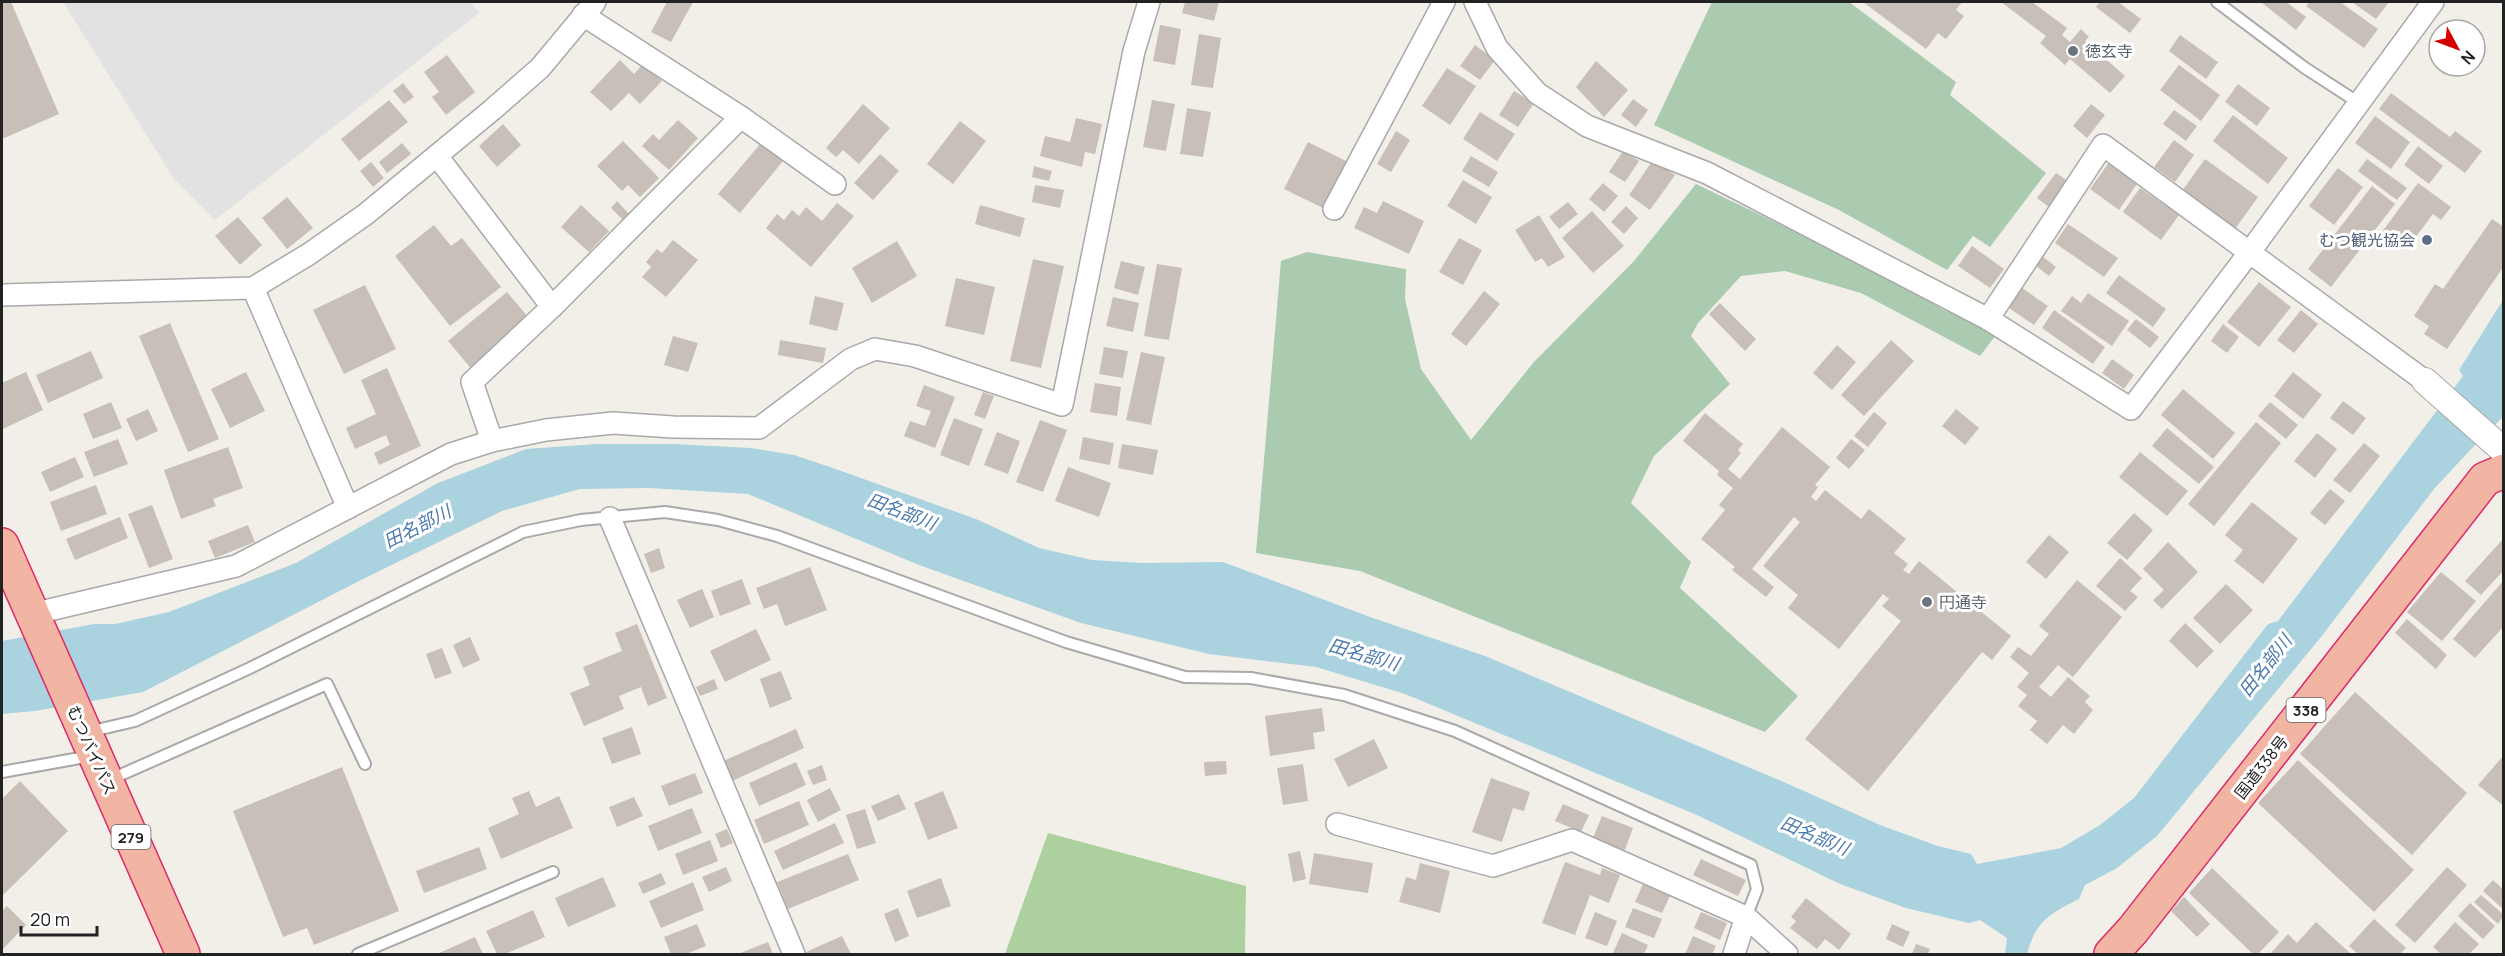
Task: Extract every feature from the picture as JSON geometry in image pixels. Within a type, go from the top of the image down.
[{"type":"highway","name":"国道338号","points":[[2111,954],[2140,921],[2502,456]]},
{"type":"highway","name":"むつバイパス","points":[[2,544],[183,954]]},
{"type":"street","points":[[36,621],[236,566],[451,454],[492,441],[546,430],[613,423],[673,427],[759,428],[851,359],[875,349],[915,356],[953,367],[1062,405],[1134,51],[1149,2]]},
{"type":"street","points":[[1334,209],[1444,2]]},
{"type":"street","points":[[1475,2],[1497,48],[1537,93],[1587,126],[1707,173],[1988,319],[2131,409],[2249,253],[2433,2]]},
{"type":"street","points":[[2,295],[253,288],[309,254],[366,214],[437,156],[540,68],[589,8],[835,184]]},
{"type":"street","points":[[492,441],[472,382],[552,307],[741,117]]},
{"type":"street","points":[[1988,319],[2103,146],[2425,381],[2502,456]]},
{"type":"street","points":[[437,156],[552,307]]},
{"type":"street","points":[[253,288],[348,508]]},
{"type":"street","points":[[610,518],[794,954]]},
{"type":"street","points":[[1337,824],[1493,866],[1572,840],[1746,917],[1787,954]]},
{"type":"street","points":[[1734,954],[1746,917]]},
{"type":"lane","points":[[2217,2],[2305,68],[2359,103]]},
{"type":"lane","points":[[91,747],[135,721],[250,668],[523,532],[580,520],[665,512],[718,520],[777,536],[1066,642],[1185,677],[1251,678],[1344,695],[1455,731],[1751,865],[1757,889],[1746,917]]},
{"type":"lane","points":[[2,772],[327,684],[365,764]]},
{"type":"lane","points":[[358,954],[553,872]]},
{"type":"green space","points":[[1712,2],[1849,2],[1956,82],[1950,95],[2046,173],[1990,247],[1973,236],[1947,270],[1839,210],[1654,125]]},
{"type":"green space","points":[[1696,184],[1850,258],[1946,311],[1999,331],[1980,356],[1861,293],[1785,271],[1741,276],[1698,323],[1691,336],[1730,384],[1654,456],[1631,503],[1691,562],[1680,588],[1798,696],[1765,732],[1360,571],[1256,553],[1281,261],[1307,252],[1406,269],[1405,299],[1421,369],[1471,440],[1533,363],[1634,261]]},
{"type":"green space","points":[[1048,833],[1246,886],[1245,954],[1005,954]]},
{"type":"shaded area","points":[[63,2],[471,2],[479,13],[215,220],[174,179]]},
{"type":"water","name":"田名部川","points":[[2503,300],[2503,417],[2434,489],[2321,637],[2157,836],[2117,868],[2085,885],[2079,899],[2059,909],[2045,920],[2039,926],[2027,954],[2005,954],[2007,938],[1980,920],[1969,923],[1906,908],[1840,884],[1697,815],[1405,694],[1316,667],[1209,654],[1081,623],[919,565],[748,494],[649,488],[580,489],[502,511],[363,579],[143,692],[35,711],[2,714],[2,641],[94,624],[115,624],[169,612],[296,563],[438,483],[526,449],[597,444],[674,444],[751,448],[794,455],[830,467],[976,519],[1039,548],[1092,560],[1142,563],[1223,562],[1370,617],[1485,656],[1880,825],[1938,846],[1971,854],[1977,864],[2061,848],[2100,825],[2134,798],[2268,624],[2278,621],[2463,376],[2459,370]]},
{"type":"building","points":[[2,2],[11,2],[59,114],[2,139]]},
{"type":"building","points":[[667,2],[693,2],[671,42],[651,32]]},
{"type":"building","points":[[1185,2],[1219,2],[1214,21],[1182,13]]},
{"type":"building","points":[[1863,2],[1962,2],[1956,10],[1964,16],[1946,39],[1938,33],[1926,49]]},
{"type":"building","name":"徳玄寺","points":[[2001,2],[2032,2],[2067,28],[2062,35],[2070,42],[2081,29],[2089,37],[2085,41],[2125,76],[2110,93],[2070,59],[2065,65],[2040,43],[2046,36]]},
{"type":"building","points":[[2100,2],[2118,2],[2141,19],[2130,33],[2096,7]]},
{"type":"building","points":[[2261,2],[2286,2],[2306,17],[2296,30]]},
{"type":"building","points":[[2310,2],[2340,2],[2378,29],[2364,48],[2306,6]]},
{"type":"building","points":[[2352,2],[2389,2],[2376,19]]},
{"type":"building","points":[[1160,25],[1181,29],[1175,65],[1153,61]]},
{"type":"building","points":[[1199,34],[1221,38],[1213,88],[1191,85]]},
{"type":"building","points":[[2180,35],[2218,62],[2206,79],[2169,51]]},
{"type":"building","points":[[1475,45],[1495,60],[1480,80],[1460,66]]},
{"type":"building","points":[[447,55],[475,92],[446,115],[432,97],[439,92],[424,72]]},
{"type":"building","points":[[620,60],[634,74],[643,64],[662,81],[640,104],[629,93],[611,111],[590,92]]},
{"type":"building","points":[[1596,61],[1628,90],[1604,117],[1576,87]]},
{"type":"building","points":[[2179,65],[2220,95],[2201,121],[2160,90]]},
{"type":"building","points":[[1447,68],[1476,86],[1450,125],[1422,106]]},
{"type":"building","points":[[403,83],[414,97],[404,104],[393,91]]},
{"type":"building","points":[[2238,84],[2270,108],[2257,126],[2225,102]]},
{"type":"building","points":[[1514,91],[1534,103],[1518,127],[1499,115]]},
{"type":"building","points":[[2391,93],[2450,137],[2455,131],[2482,151],[2465,173],[2379,109]]},
{"type":"building","points":[[1633,99],[1648,110],[1636,127],[1621,115]]},
{"type":"building","points":[[389,100],[408,122],[359,161],[341,139]]},
{"type":"building","points":[[1152,100],[1175,104],[1166,151],[1143,147]]},
{"type":"building","points":[[863,104],[890,128],[859,164],[843,150],[836,157],[826,148]]},
{"type":"building","points":[[2091,104],[2105,115],[2087,138],[2073,126]]},
{"type":"building","points":[[1187,108],[1211,112],[1203,157],[1180,154]]},
{"type":"building","points":[[2174,110],[2197,126],[2186,141],[2163,124]]},
{"type":"building","points":[[1480,112],[1515,134],[1497,161],[1463,139]]},
{"type":"building","points":[[2233,115],[2288,158],[2268,184],[2213,141]]},
{"type":"building","points":[[2375,116],[2410,142],[2391,169],[2355,143]]},
{"type":"building","points":[[1076,118],[1102,124],[1095,154],[1085,152],[1082,167],[1040,156],[1045,136],[1070,142]]},
{"type":"building","points":[[678,120],[698,138],[669,170],[642,146],[653,134],[659,140]]},
{"type":"building","points":[[960,121],[986,141],[953,184],[927,164]]},
{"type":"building","points":[[503,124],[521,145],[497,167],[479,146]]},
{"type":"building","points":[[1396,131],[1410,140],[1391,172],[1377,164]]},
{"type":"building","points":[[2174,140],[2194,155],[2175,182],[2154,167]]},
{"type":"building","points":[[623,141],[659,178],[640,197],[628,185],[622,191],[597,166]]},
{"type":"building","points":[[1308,142],[1348,162],[1325,209],[1284,189]]},
{"type":"building","points":[[402,143],[411,154],[387,173],[379,162]]},
{"type":"building","points":[[761,143],[783,161],[740,213],[718,194]]},
{"type":"building","points":[[2418,146],[2443,166],[2429,184],[2404,165]]},
{"type":"building","points":[[1623,151],[1639,161],[1625,182],[1609,172]]},
{"type":"building","points":[[880,154],[899,171],[873,200],[854,183]]},
{"type":"building","points":[[1471,156],[1498,172],[1489,187],[1462,171]]},
{"type":"building","points":[[2205,159],[2258,197],[2235,229],[2182,191]]},
{"type":"building","points":[[2367,159],[2407,188],[2397,200],[2358,171]]},
{"type":"building","points":[[1653,160],[1675,175],[1650,210],[1629,195]]},
{"type":"building","points":[[2110,161],[2139,181],[2119,210],[2090,189]]},
{"type":"building","points":[[371,162],[384,178],[373,187],[360,171]]},
{"type":"building","points":[[1034,166],[1052,171],[1049,181],[1032,177]]},
{"type":"building","points":[[2338,168],[2363,187],[2334,225],[2309,206]]},
{"type":"building","points":[[2056,173],[2068,181],[2049,207],[2037,198]]},
{"type":"building","points":[[1463,180],[1492,197],[1476,224],[1447,206]]},
{"type":"building","points":[[1603,183],[1618,196],[1604,212],[1589,199]]},
{"type":"building","points":[[2418,183],[2451,207],[2441,220],[2433,214],[2406,250],[2382,232]]},
{"type":"building","points":[[1035,185],[1064,190],[1060,208],[1032,202]]},
{"type":"building","points":[[2372,186],[2395,204],[2331,287],[2308,269]]},
{"type":"building","points":[[2140,188],[2179,215],[2161,240],[2123,212]]},
{"type":"building","points":[[287,197],[313,228],[287,249],[262,218]]},
{"type":"building","points":[[617,201],[629,214],[623,220],[611,208]]},
{"type":"building","points":[[1383,201],[1424,221],[1409,254],[1354,228],[1364,207],[1377,213]]},
{"type":"building","points":[[1568,202],[1578,214],[1559,229],[1549,217]]},
{"type":"building","points":[[837,203],[854,216],[811,267],[766,228],[777,214],[784,220],[792,210],[799,216],[806,207],[822,221]]},
{"type":"building","points":[[581,205],[609,231],[589,252],[561,227]]},
{"type":"building","points":[[980,205],[1025,218],[1020,237],[975,224]]},
{"type":"building","points":[[1626,206],[1638,218],[1624,234],[1611,222]]},
{"type":"building","points":[[1592,211],[1624,246],[1593,273],[1562,238]]},
{"type":"building","points":[[1539,215],[1565,257],[1548,267],[1542,258],[1535,262],[1515,230]]},
{"type":"building","points":[[238,217],[262,245],[240,265],[215,236]]},
{"type":"building","points":[[2492,219],[2504,227],[2504,266],[2447,349],[2424,334],[2429,326],[2414,316],[2435,284],[2443,289]]},
{"type":"building","points":[[2068,224],[2118,258],[2104,277],[2055,243]]},
{"type":"building","points":[[434,225],[451,246],[462,238],[501,287],[450,326],[395,256]]},
{"type":"building","points":[[1459,238],[1482,250],[1463,285],[1439,272]]},
{"type":"building","points":[[673,240],[698,260],[666,297],[642,277],[651,267],[646,262],[657,249],[662,253]]},
{"type":"building","points":[[897,241],[917,276],[872,303],[852,268]]},
{"type":"building","points":[[1972,246],[2004,269],[1990,288],[1958,266]]},
{"type":"building","points":[[2042,256],[2056,267],[2049,276],[2035,265]]},
{"type":"building","points":[[1033,259],[1064,266],[1041,368],[1010,361]]},
{"type":"building","points":[[1121,261],[1145,267],[1138,295],[1114,288]]},
{"type":"building","points":[[1157,264],[1182,268],[1169,340],[1144,336]]},
{"type":"building","points":[[2119,275],[2166,309],[2153,327],[2106,293]]},
{"type":"building","points":[[956,278],[995,287],[984,335],[945,326]]},
{"type":"building","points":[[2259,282],[2291,307],[2259,347],[2227,322]]},
{"type":"building","points":[[365,285],[396,349],[344,374],[313,310]]},
{"type":"building","points":[[2022,288],[2048,306],[2034,325],[2009,308]]},
{"type":"building","points":[[1484,291],[1500,304],[1466,346],[1451,334]]},
{"type":"building","points":[[507,292],[528,317],[499,341],[503,346],[473,371],[448,341]]},
{"type":"building","points":[[2088,293],[2129,321],[2112,346],[2061,311],[2072,296],[2081,303]]},
{"type":"building","points":[[815,296],[844,303],[837,331],[809,324]]},
{"type":"building","points":[[1113,297],[1139,303],[1133,332],[1106,326]]},
{"type":"building","points":[[1720,303],[1756,339],[1745,351],[1709,314]]},
{"type":"building","points":[[2054,310],[2105,347],[2093,364],[2042,328]]},
{"type":"building","points":[[2301,310],[2318,324],[2294,353],[2277,340]]},
{"type":"building","points":[[2136,319],[2159,337],[2150,348],[2127,330]]},
{"type":"building","points":[[170,323],[219,439],[188,452],[139,336]]},
{"type":"building","points":[[2223,324],[2239,337],[2227,353],[2211,341]]},
{"type":"building","points":[[673,336],[698,343],[688,372],[664,365]]},
{"type":"building","points":[[780,340],[826,348],[823,363],[778,355]]},
{"type":"building","points":[[1891,340],[1914,361],[1864,416],[1841,395]]},
{"type":"building","points":[[1837,345],[1856,362],[1832,390],[1813,373]]},
{"type":"building","points":[[1104,347],[1128,351],[1123,378],[1099,374]]},
{"type":"building","points":[[91,351],[103,378],[48,403],[36,375]]},
{"type":"building","points":[[1141,352],[1165,357],[1151,425],[1126,420]]},
{"type":"building","points":[[2112,359],[2134,375],[2124,389],[2102,373]]},
{"type":"building","points":[[387,368],[421,446],[379,465],[374,453],[390,445],[386,435],[355,449],[346,428],[376,414],[361,380]]},
{"type":"building","points":[[26,372],[43,410],[3,429],[2,383]]},
{"type":"building","points":[[246,372],[265,411],[230,428],[211,389]]},
{"type":"building","points":[[2293,372],[2322,395],[2303,419],[2274,396]]},
{"type":"building","points":[[1095,383],[1121,387],[1117,416],[1090,412]]},
{"type":"building","points":[[924,385],[955,397],[935,448],[904,436],[910,421],[925,426],[931,411],[916,406]]},
{"type":"building","points":[[2183,389],[2235,433],[2213,459],[2161,415]]},
{"type":"building","points":[[983,392],[994,396],[985,419],[974,415]]},
{"type":"building","points":[[2343,401],[2366,418],[2353,435],[2330,418]]},
{"type":"building","points":[[111,402],[122,428],[93,439],[83,414]]},
{"type":"building","points":[[2270,402],[2298,425],[2286,439],[2258,416]]},
{"type":"building","points":[[148,409],[158,431],[136,441],[126,419]]},
{"type":"building","points":[[1956,409],[1979,428],[1965,445],[1942,426]]},
{"type":"building","points":[[1874,412],[1887,423],[1868,447],[1854,436]]},
{"type":"building","name":"円通寺","points":[[1705,413],[1743,444],[1738,450],[1741,453],[1728,469],[1740,479],[1782,427],[1830,467],[1815,485],[1818,487],[1811,497],[1816,501],[1825,490],[1861,519],[1869,509],[1906,539],[1894,553],[1908,564],[1903,570],[1909,574],[1919,561],[2011,636],[1992,660],[1982,652],[1868,791],[1805,739],[1901,621],[1882,606],[1889,599],[1883,594],[1839,649],[1788,608],[1798,595],[1763,566],[1800,522],[1794,517],[1752,569],[1774,587],[1766,597],[1732,570],[1735,567],[1701,539],[1725,510],[1719,505],[1733,488],[1717,475],[1719,471],[1683,441]]},
{"type":"building","points":[[954,418],[983,429],[969,466],[940,455]]},
{"type":"building","points":[[1040,420],[1067,430],[1043,492],[1016,482]]},
{"type":"building","points":[[2256,422],[2281,443],[2214,526],[2188,504]]},
{"type":"building","points":[[2167,428],[2214,467],[2199,484],[2152,446]]},
{"type":"building","points":[[997,432],[1020,441],[1008,474],[984,465]]},
{"type":"building","points":[[2317,433],[2337,449],[2315,478],[2294,461]]},
{"type":"building","points":[[1083,437],[1114,443],[1110,465],[1079,459]]},
{"type":"building","points":[[118,439],[128,464],[94,477],[84,452]]},
{"type":"building","points":[[1851,439],[1865,450],[1849,469],[1836,458]]},
{"type":"building","points":[[2364,443],[2380,456],[2350,493],[2333,480]]},
{"type":"building","points":[[1122,444],[1158,450],[1153,475],[1118,468]]},
{"type":"building","points":[[228,447],[243,488],[213,499],[216,506],[181,519],[164,470]]},
{"type":"building","points":[[2140,452],[2188,491],[2167,516],[2119,477]]},
{"type":"building","points":[[75,457],[84,477],[50,492],[41,472]]},
{"type":"building","points":[[1068,467],[1111,483],[1099,517],[1055,501]]},
{"type":"building","points":[[96,485],[107,514],[61,531],[50,502]]},
{"type":"building","points":[[2330,489],[2345,501],[2325,525],[2310,513]]},
{"type":"building","points":[[2252,502],[2298,539],[2263,584],[2234,561],[2243,550],[2225,535]]},
{"type":"building","points":[[152,505],[173,559],[149,568],[128,514]]},
{"type":"building","points":[[2134,513],[2153,530],[2127,560],[2107,543]]},
{"type":"building","points":[[120,517],[128,538],[75,560],[66,539]]},
{"type":"building","points":[[248,525],[255,542],[215,558],[208,541]]},
{"type":"building","points":[[2049,535],[2069,552],[2046,579],[2026,562]]},
{"type":"building","points":[[2504,538],[2504,570],[2481,595],[2465,581]]},
{"type":"building","points":[[2168,542],[2198,572],[2162,609],[2153,600],[2164,590],[2143,569]]},
{"type":"building","points":[[659,548],[665,568],[651,573],[644,554]]},
{"type":"building","points":[[2120,558],[2142,578],[2130,591],[2138,597],[2125,611],[2096,586]]},
{"type":"building","points":[[810,567],[827,610],[785,626],[777,604],[764,609],[756,588]]},
{"type":"building","points":[[2441,572],[2476,601],[2442,641],[2407,612]]},
{"type":"building","points":[[742,579],[751,604],[720,616],[711,591]]},
{"type":"building","points":[[2077,580],[2122,617],[2073,677],[2058,665],[2039,687],[2051,697],[2068,677],[2090,696],[2085,702],[2093,710],[2074,734],[2063,725],[2047,744],[2030,730],[2037,721],[2018,706],[2027,695],[2017,687],[2029,673],[2010,657],[2018,647],[2031,656],[2049,634],[2039,626]]},
{"type":"building","points":[[2504,580],[2504,626],[2475,658],[2453,639]]},
{"type":"building","points":[[2226,584],[2253,610],[2220,644],[2193,618]]},
{"type":"building","points":[[702,589],[714,617],[690,628],[677,600]]},
{"type":"building","points":[[2407,619],[2447,655],[2436,669],[2395,633]]},
{"type":"building","points":[[2185,623],[2214,651],[2197,668],[2169,641]]},
{"type":"building","points":[[637,624],[667,698],[648,706],[641,687],[619,696],[624,709],[584,726],[570,693],[590,685],[583,667],[622,651],[615,633]]},
{"type":"building","points":[[756,629],[771,660],[725,682],[710,651]]},
{"type":"building","points":[[470,637],[480,660],[463,668],[453,645]]},
{"type":"building","points":[[442,648],[452,673],[435,679],[426,654]]},
{"type":"building","points":[[781,671],[792,699],[770,708],[760,679]]},
{"type":"building","points":[[714,679],[718,689],[700,696],[696,687]]},
{"type":"building","points":[[2355,692],[2467,793],[2412,855],[2300,754]]},
{"type":"building","points":[[1322,708],[1325,731],[1313,733],[1315,749],[1270,756],[1265,716]]},
{"type":"building","points":[[632,727],[641,754],[612,764],[602,738]]},
{"type":"building","points":[[796,729],[804,748],[730,782],[721,762]]},
{"type":"building","points":[[1374,739],[1388,768],[1348,787],[1334,759]]},
{"type":"building","points":[[2504,755],[2504,806],[2478,785]]},
{"type":"building","points":[[2298,760],[2414,870],[2374,912],[2258,803]]},
{"type":"building","points":[[1226,761],[1227,774],[1205,776],[1204,762]]},
{"type":"building","points":[[796,762],[806,785],[759,806],[749,783]]},
{"type":"building","points":[[1303,764],[1308,801],[1283,805],[1277,768]]},
{"type":"building","points":[[822,765],[827,780],[813,785],[807,771]]},
{"type":"building","points":[[342,767],[399,911],[314,945],[307,928],[283,937],[233,811]]},
{"type":"building","points":[[695,773],[703,793],[669,806],[661,786]]},
{"type":"building","points":[[1491,778],[1530,792],[1524,811],[1513,808],[1502,842],[1472,832]]},
{"type":"building","points":[[20,781],[68,831],[2,896],[2,799]]},
{"type":"building","points":[[830,788],[841,810],[818,822],[807,800]]},
{"type":"building","points":[[529,791],[536,807],[559,796],[573,828],[501,859],[488,828],[519,814],[512,798]]},
{"type":"building","points":[[943,791],[958,828],[928,840],[914,803]]},
{"type":"building","points":[[899,794],[906,809],[878,821],[871,806]]},
{"type":"building","points":[[634,797],[643,816],[617,827],[609,807]]},
{"type":"building","points":[[799,801],[809,825],[764,844],[754,820]]},
{"type":"building","points":[[1563,804],[1589,815],[1581,832],[1555,821]]},
{"type":"building","points":[[692,808],[702,833],[658,851],[648,826]]},
{"type":"building","points":[[865,809],[876,843],[857,849],[846,815]]},
{"type":"building","points":[[1602,816],[1633,828],[1625,850],[1593,838]]},
{"type":"building","points":[[835,823],[844,843],[783,870],[774,851]]},
{"type":"building","points":[[727,829],[733,843],[721,848],[715,834]]},
{"type":"building","points":[[710,840],[718,861],[683,875],[675,854]]},
{"type":"building","points":[[479,847],[487,869],[424,893],[416,871]]},
{"type":"building","points":[[1300,851],[1306,879],[1293,882],[1288,854]]},
{"type":"building","points":[[1314,853],[1373,863],[1368,893],[1309,884]]},
{"type":"building","points":[[848,854],[859,880],[788,909],[777,882]]},
{"type":"building","points":[[1701,859],[1746,880],[1738,896],[1693,875]]},
{"type":"building","points":[[1565,862],[1600,875],[1602,868],[1620,875],[1609,903],[1590,895],[1575,935],[1542,923]]},
{"type":"building","points":[[1420,863],[1450,871],[1440,913],[1399,902],[1406,877],[1416,880]]},
{"type":"building","points":[[726,867],[732,881],[709,892],[702,877]]},
{"type":"building","points":[[2447,867],[2467,885],[2415,943],[2395,925]]},
{"type":"building","points":[[2212,868],[2279,932],[2258,954],[2253,954],[2189,893]]},
{"type":"building","points":[[661,873],[666,884],[643,894],[638,883]]},
{"type":"building","points":[[603,877],[616,906],[568,927],[555,898]]},
{"type":"building","points":[[941,878],[951,906],[917,918],[907,891]]},
{"type":"building","points":[[2493,880],[2504,890],[2504,910],[2483,891]]},
{"type":"building","points":[[693,882],[704,910],[661,928],[649,901]]},
{"type":"building","points":[[1643,884],[1670,896],[1662,913],[1635,902]]},
{"type":"building","points":[[2481,895],[2504,915],[2498,924],[2474,902]]},
{"type":"building","points":[[2184,897],[2210,924],[2197,937],[2171,911]]},
{"type":"building","points":[[1806,898],[1851,934],[1839,950],[1825,939],[1817,949],[1790,928],[1796,921],[1791,917]]},
{"type":"building","points":[[2470,903],[2495,926],[2483,939],[2458,916]]},
{"type":"building","points":[[7,906],[26,925],[2,950],[2,911]]},
{"type":"building","points":[[898,908],[909,936],[895,942],[884,914]]},
{"type":"building","points":[[1633,908],[1662,919],[1654,938],[1625,927]]},
{"type":"building","points":[[533,910],[545,937],[505,954],[497,954],[486,931]]},
{"type":"building","points":[[1595,912],[1617,921],[1607,946],[1585,938]]},
{"type":"building","points":[[1701,912],[1727,923],[1720,940],[1694,928]]},
{"type":"building","points":[[2374,919],[2406,948],[2400,954],[2358,954],[2349,946]]},
{"type":"building","points":[[2316,922],[2351,954],[2270,954],[2288,934],[2297,943]]},
{"type":"building","points":[[2455,922],[2479,944],[2469,954],[2441,954],[2433,947]]},
{"type":"building","points":[[697,924],[706,946],[686,954],[671,954],[664,937]]},
{"type":"building","points":[[1892,924],[1910,932],[1903,947],[1886,939]]},
{"type":"building","points":[[1622,933],[1648,945],[1644,954],[1613,953]]},
{"type":"building","points":[[842,936],[851,954],[807,954],[806,952]]},
{"type":"building","points":[[1693,936],[1716,946],[1712,954],[1685,954]]},
{"type":"building","points":[[475,937],[483,954],[437,954]]},
{"type":"building","points":[[768,942],[773,954],[738,954]]},
{"type":"building","points":[[1916,944],[1930,949],[1928,954],[1912,954]]},
{"type":"place","name":"徳玄寺","points":[[2073,51]]},
{"type":"place","name":"むつ観光協会","points":[[2427,240]]},
{"type":"place","name":"円通寺","points":[[1927,602]]}]
